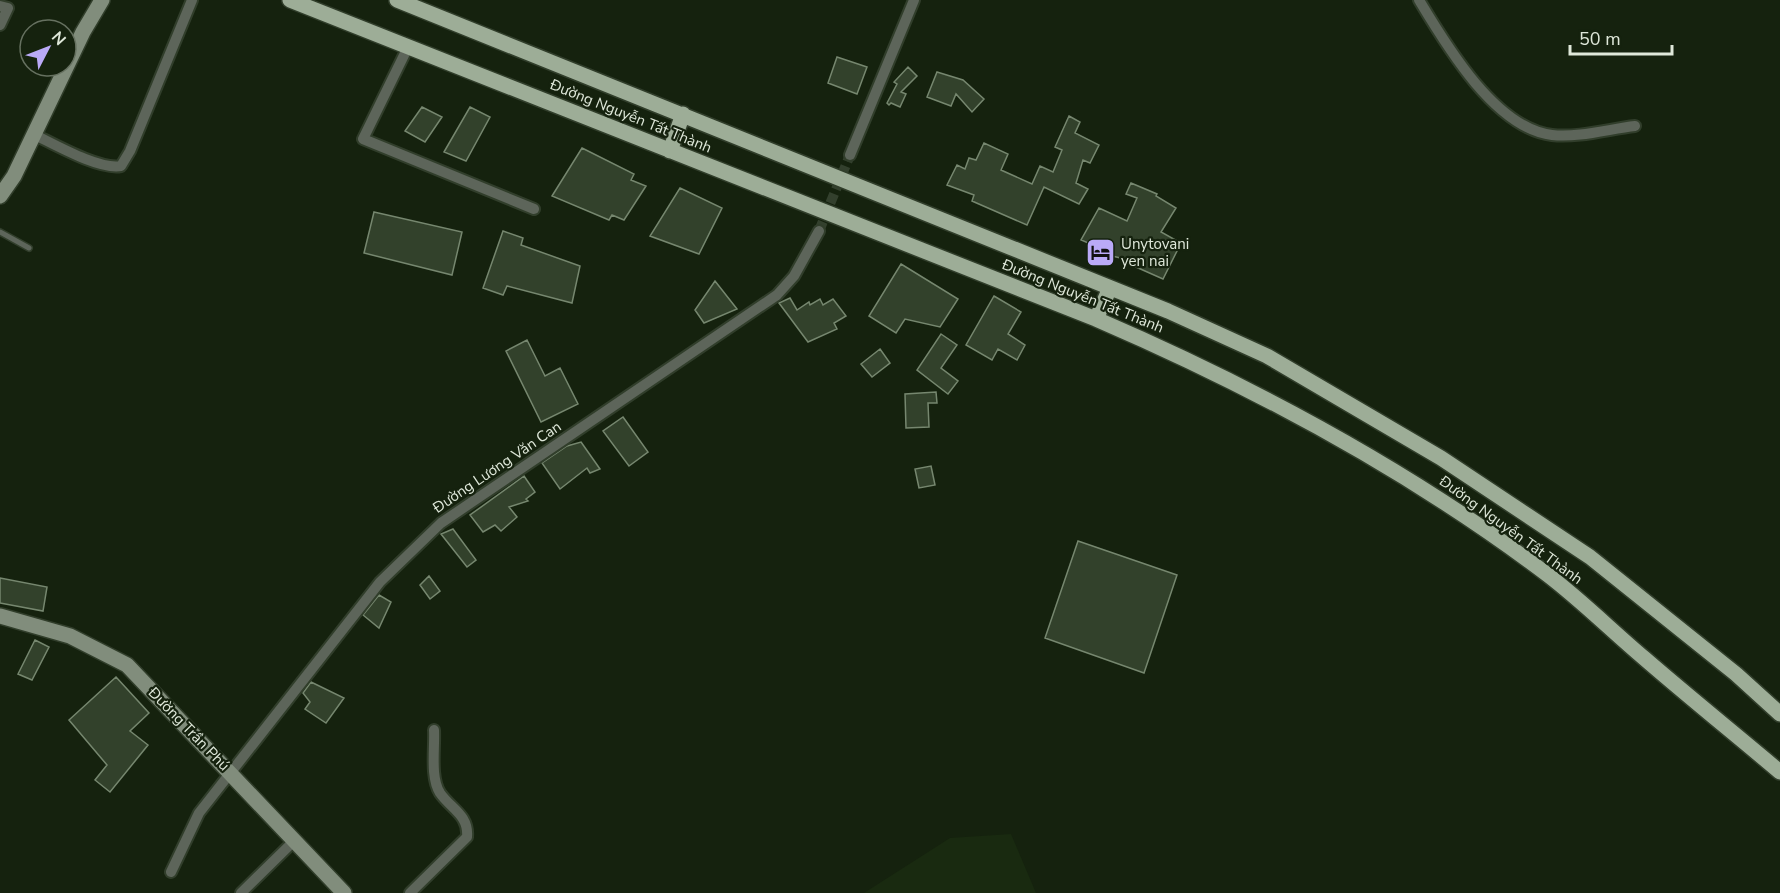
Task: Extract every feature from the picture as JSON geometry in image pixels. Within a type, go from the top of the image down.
[{"type":"main road","name":"Đường Nguyễn Tất Thành","points":[[290,0],[1095,319],[1158,345],[1294,413],[1447,503],[1550,576],[1780,772]]},
{"type":"main road","name":"Đường Nguyễn Tất Thành","points":[[397,0],[1110,288],[1267,356],[1442,458],[1590,557],[1736,674],[1780,714]]},
{"type":"main road","points":[[670,151],[683,114]]},
{"type":"main road","points":[[1095,319],[1110,288]]},
{"type":"street","points":[[0,196],[14,176],[102,0]]},
{"type":"street","points":[[33,134],[100,164],[112,167],[121,166],[130,151],[192,0]]},
{"type":"street","points":[[850,155],[914,0]]},
{"type":"street","points":[[1419,0],[1449,51],[1466,74],[1488,98],[1525,124],[1539,132],[1554,136],[1635,126]]},
{"type":"street","points":[[0,6],[8,8],[0,25]]},
{"type":"street","points":[[408,47],[363,139],[534,209]]},
{"type":"street","name":"Đường Lương Văn Can","points":[[171,872],[199,813],[364,601],[404,556],[441,523],[777,296],[794,276],[819,231]]},
{"type":"street","name":"Đường Trần Phú","points":[[0,616],[70,636],[127,665],[344,893]]},
{"type":"street","points":[[410,893],[467,837],[466,823],[460,813],[440,792],[435,777],[435,730]]},
{"type":"street","points":[[241,893],[295,840]]},
{"type":"lane","points":[[0,232],[29,248]]},
{"type":"shaded area","points":[[1011,834],[1036,893],[864,893],[950,838]]},
{"type":"building","points":[[837,57],[867,67],[857,94],[828,83]]},
{"type":"building","points":[[908,67],[917,76],[901,92],[906,94],[900,107],[891,103],[889,105],[887,103],[897,84],[894,82]]},
{"type":"building","points":[[937,72],[963,80],[984,99],[972,112],[956,94],[951,106],[927,97]]},
{"type":"building","points":[[422,107],[442,117],[425,142],[405,131]]},
{"type":"building","points":[[470,107],[490,117],[466,161],[444,152]]},
{"type":"building","points":[[1069,116],[1080,122],[1075,133],[1099,145],[1090,163],[1083,160],[1076,183],[1088,189],[1079,204],[1044,187],[1027,225],[972,201],[974,195],[947,185],[957,165],[965,169],[969,158],[976,160],[984,143],[1008,154],[1001,170],[1032,184],[1040,166],[1053,172],[1062,150],[1055,147]]},
{"type":"building","points":[[582,148],[634,174],[631,180],[646,186],[624,220],[612,215],[609,220],[552,196]]},
{"type":"building","points":[[1131,183],[1157,194],[1156,196],[1176,208],[1161,232],[1181,243],[1163,279],[1136,267],[1138,262],[1112,256],[1081,240],[1099,208],[1127,221],[1137,198],[1126,194]]},
{"type":"building","points":[[680,188],[722,208],[699,254],[650,236]]},
{"type":"building","points":[[374,212],[462,232],[452,275],[364,253]]},
{"type":"building","points":[[503,231],[523,238],[521,245],[580,266],[572,303],[507,286],[503,295],[483,288]]},
{"type":"building","points":[[901,264],[958,299],[940,327],[905,319],[896,333],[869,316]]},
{"type":"building","points":[[715,281],[737,309],[704,323],[695,310]]},
{"type":"building","points":[[994,296],[1021,312],[1008,334],[1025,345],[1017,360],[998,349],[992,360],[966,345]]},
{"type":"building","points":[[790,298],[797,310],[809,302],[810,305],[820,299],[823,305],[833,299],[846,316],[834,323],[837,329],[808,342],[779,303]]},
{"type":"building","points":[[941,334],[957,345],[941,368],[958,381],[948,394],[917,370]]},
{"type":"building","points":[[527,340],[545,376],[560,368],[578,404],[541,422],[506,351]]},
{"type":"building","points":[[880,349],[890,363],[872,377],[861,364]]},
{"type":"building","points":[[936,392],[937,403],[928,403],[929,427],[906,428],[905,394]]},
{"type":"building","points":[[623,417],[648,452],[629,466],[603,431]]},
{"type":"building","points":[[581,442],[600,469],[590,473],[587,468],[560,489],[542,463],[567,446]]},
{"type":"building","points":[[931,466],[935,485],[919,488],[915,469]]},
{"type":"building","points":[[524,476],[535,492],[526,499],[528,501],[509,507],[517,517],[501,531],[495,525],[483,532],[470,515]]},
{"type":"building","points":[[453,529],[476,560],[467,567],[441,534]]},
{"type":"building","points":[[1078,541],[1177,575],[1144,673],[1045,638]]},
{"type":"building","points":[[429,576],[440,591],[430,599],[420,585]]},
{"type":"building","points":[[0,578],[47,587],[43,611],[0,603]]},
{"type":"building","points":[[379,595],[391,602],[379,628],[363,615]]},
{"type":"building","points":[[35,640],[49,647],[32,680],[18,674]]},
{"type":"building","points":[[116,677],[149,713],[130,731],[148,745],[110,792],[95,780],[107,765],[69,720]]},
{"type":"building","points":[[311,682],[344,698],[326,723],[305,709],[310,702],[303,693]]},
{"type":"tunnel","points":[[819,231],[850,155]]},
{"type":"place","name":"Unytovani yen nai","points":[[1100,253]]}]
